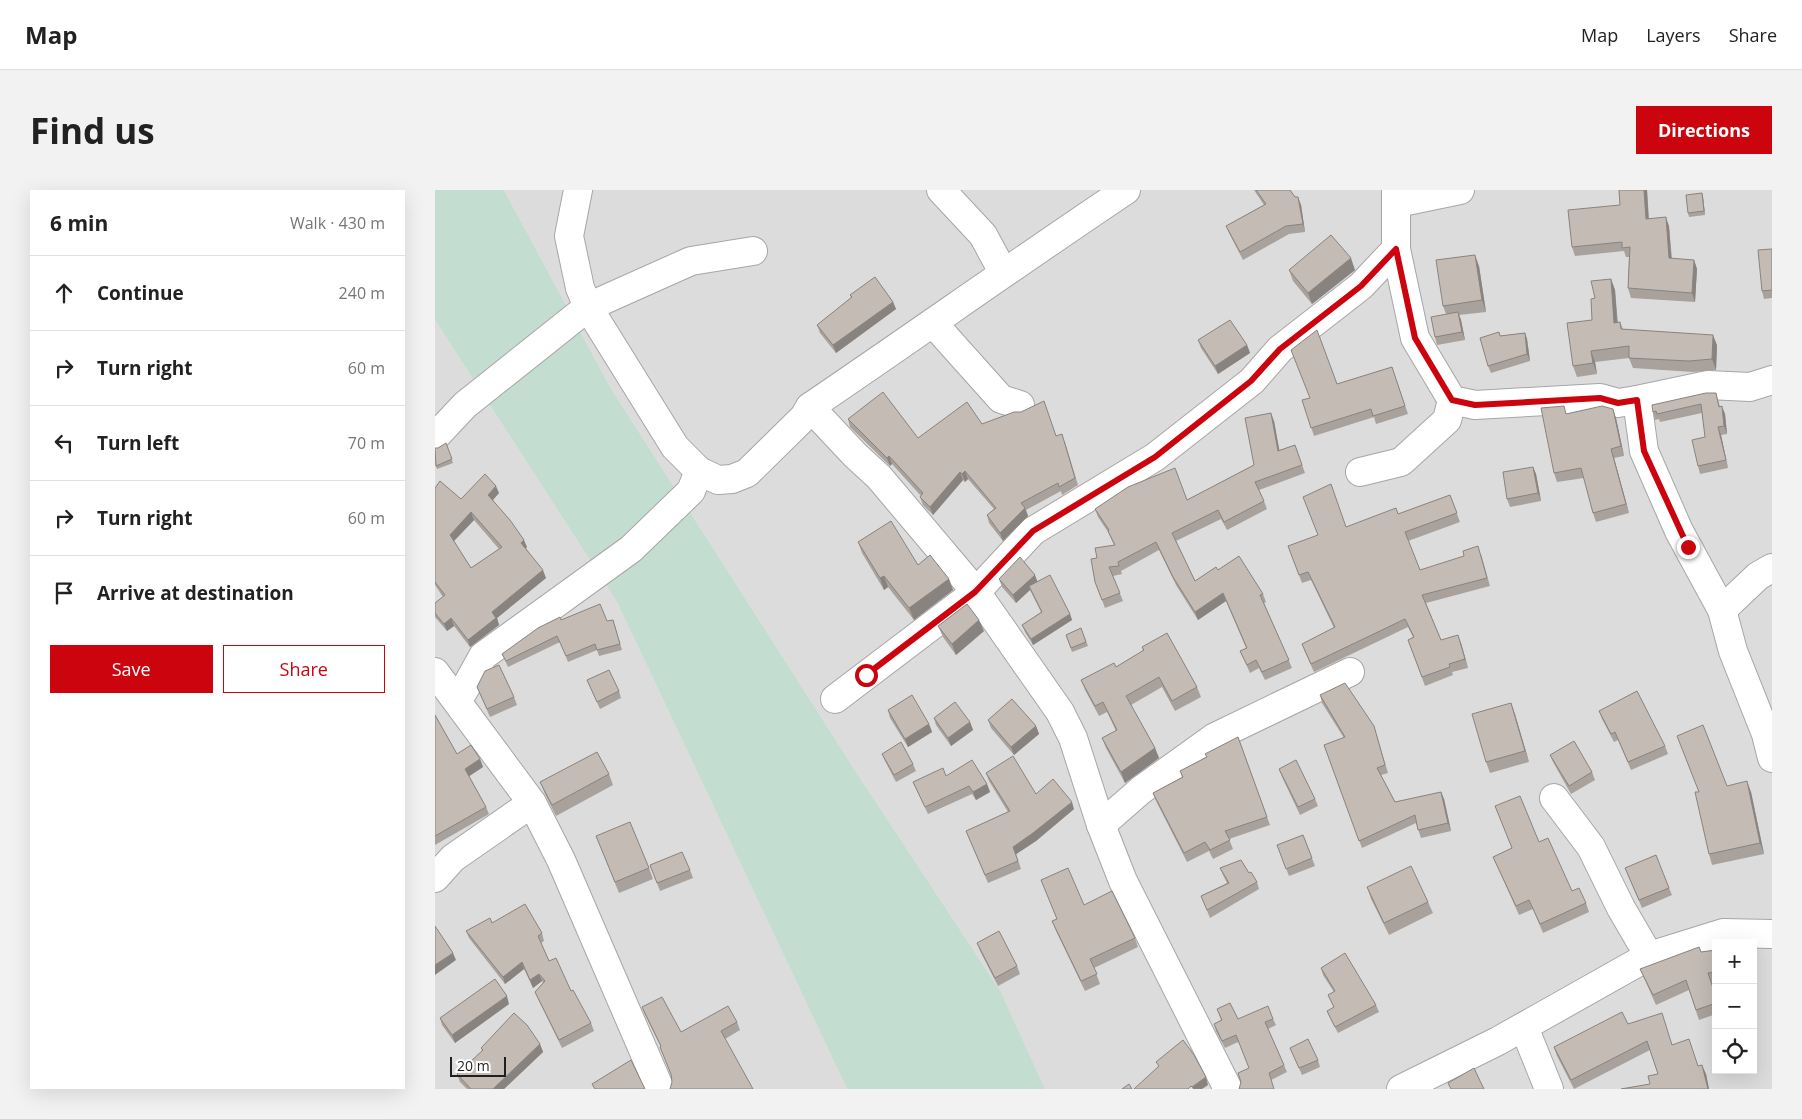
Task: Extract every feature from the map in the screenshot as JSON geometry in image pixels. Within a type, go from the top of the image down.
[{"type":"street","points":[[578,190],[569,236],[580,288],[588,307],[675,446],[699,471],[718,480],[732,479],[747,473],[804,417],[810,407],[933,324],[1003,272],[1126,190]]},
{"type":"street","points":[[941,190],[983,235],[1003,272]]},
{"type":"street","points":[[1360,472],[1401,462],[1447,420],[1452,400],[1415,338],[1396,249],[1396,197],[1460,190]]},
{"type":"street","points":[[835,699],[975,592],[1033,531],[1155,457],[1251,381],[1280,349],[1361,286],[1396,249]]},
{"type":"street","points":[[435,437],[465,405],[588,307],[691,261],[753,251]]},
{"type":"street","points":[[933,324],[1001,399],[1020,405]]},
{"type":"street","points":[[1452,400],[1475,405],[1600,398],[1618,403],[1708,384],[1750,387],[1772,380]]},
{"type":"street","points":[[1637,400],[1644,451],[1679,531],[1722,610],[1733,651],[1770,740]]},
{"type":"street","points":[[810,407],[855,455],[879,477],[975,592],[1061,712],[1073,738],[1101,825],[1123,881],[1228,1089]]},
{"type":"street","points":[[453,696],[463,692],[483,656],[631,549],[691,491],[699,471]]},
{"type":"street","points":[[1722,610],[1758,576],[1772,568]]},
{"type":"street","points":[[435,672],[532,802],[561,860],[660,1089]]},
{"type":"street","points":[[1101,825],[1141,790],[1215,737],[1350,672]]},
{"type":"street","points":[[1554,798],[1591,847],[1621,908],[1649,956]]},
{"type":"street","points":[[435,878],[453,858],[532,802]]},
{"type":"street","points":[[1401,1089],[1524,1027],[1649,956],[1723,933],[1772,934]]},
{"type":"street","points":[[1524,1027],[1549,1089]]},
{"type":"shaded area","points":[[504,190],[1772,190],[1772,1089],[1045,1089],[1001,992],[858,775],[610,387]]},
{"type":"shaded area","points":[[435,320],[617,602],[847,1089],[435,1089]]},
{"type":"green space","points":[[435,190],[504,190],[610,387],[858,775],[1001,992],[1045,1089],[847,1089],[617,602],[435,320]]},
{"type":"building","points":[[1256,190],[1290,190],[1295,197],[1298,197],[1303,224],[1286,226],[1240,252],[1226,226],[1266,204]]},
{"type":"building","points":[[1619,190],[1644,190],[1646,219],[1666,217],[1669,258],[1694,260],[1692,293],[1628,288],[1630,247],[1622,248],[1622,242],[1572,247],[1568,210],[1620,205]]},
{"type":"building","points":[[1702,193],[1704,211],[1688,213],[1686,195]]},
{"type":"building","points":[[1331,235],[1351,258],[1308,293],[1289,270]]},
{"type":"building","points":[[1772,249],[1772,290],[1762,291],[1758,250]]},
{"type":"building","points":[[1475,255],[1482,300],[1443,306],[1436,260]]},
{"type":"building","points":[[875,277],[893,302],[833,345],[817,325],[852,297],[850,295]]},
{"type":"building","points":[[1611,279],[1614,323],[1620,322],[1621,329],[1713,335],[1712,359],[1689,361],[1629,358],[1629,346],[1591,351],[1593,363],[1573,366],[1567,323],[1592,320],[1591,299],[1595,298],[1591,281]]},
{"type":"building","points":[[1458,312],[1462,332],[1435,337],[1431,317]]},
{"type":"building","points":[[1230,320],[1247,345],[1215,366],[1198,340]]},
{"type":"building","points":[[1317,330],[1337,384],[1392,367],[1405,406],[1373,416],[1371,409],[1311,428],[1302,400],[1310,398],[1291,350]]},
{"type":"building","points":[[1499,332],[1500,336],[1525,333],[1527,354],[1488,366],[1480,338]]},
{"type":"building","points":[[883,392],[918,438],[967,402],[982,424],[1014,412],[1021,412],[1044,401],[1056,436],[1062,434],[1075,478],[1059,487],[1058,483],[1021,503],[1025,508],[1000,533],[987,515],[996,508],[965,471],[962,474],[960,472],[930,507],[920,497],[923,493],[889,456],[887,458],[848,419]]},
{"type":"building","points":[[1706,393],[1716,393],[1719,407],[1722,406],[1724,426],[1718,427],[1726,460],[1698,466],[1692,440],[1705,437],[1701,404],[1657,414],[1656,411],[1653,412],[1652,405]]},
{"type":"building","points":[[1564,406],[1566,414],[1602,406],[1613,409],[1621,446],[1611,449],[1626,504],[1593,513],[1581,468],[1554,473],[1541,408]]},
{"type":"building","points":[[1271,413],[1278,451],[1295,445],[1302,465],[1255,482],[1264,501],[1224,522],[1218,510],[1172,533],[1195,581],[1216,567],[1218,570],[1239,556],[1263,594],[1260,595],[1289,660],[1262,672],[1256,660],[1247,665],[1240,651],[1247,648],[1223,593],[1195,612],[1173,577],[1156,542],[1118,562],[1119,566],[1109,567],[1120,593],[1102,600],[1095,582],[1091,559],[1097,558],[1095,548],[1115,545],[1109,530],[1095,509],[1128,487],[1175,468],[1187,500],[1254,465],[1245,418]]},
{"type":"building","points":[[446,443],[452,459],[436,466],[435,448]]},
{"type":"building","points":[[1533,467],[1538,493],[1507,499],[1503,472]]},
{"type":"building","points":[[485,474],[496,486],[488,495],[510,520],[524,540],[521,543],[543,570],[492,612],[496,618],[468,640],[451,618],[444,624],[435,613],[435,603],[445,595],[435,582],[435,488],[440,481],[461,499]],"holes":[[[471,512],[502,547],[471,568],[450,535]]]},
{"type":"building","points":[[1331,484],[1346,527],[1396,508],[1398,514],[1450,495],[1457,513],[1405,532],[1420,570],[1464,556],[1463,551],[1478,546],[1487,578],[1422,595],[1441,640],[1458,635],[1465,659],[1449,664],[1450,667],[1422,677],[1408,640],[1414,637],[1405,619],[1311,664],[1302,644],[1335,627],[1308,572],[1299,575],[1288,546],[1318,535],[1303,497]]},
{"type":"building","points":[[891,521],[918,565],[930,555],[949,579],[909,608],[884,576],[880,578],[858,542]]},
{"type":"building","points":[[1020,557],[1035,575],[1013,595],[999,579]]},
{"type":"building","points":[[1050,575],[1070,614],[1031,639],[1022,625],[1042,612],[1029,586]]},
{"type":"building","points":[[600,604],[607,621],[613,620],[620,644],[597,650],[595,644],[566,656],[557,636],[506,661],[502,654],[538,628],[560,617],[561,620]]},
{"type":"building","points":[[967,604],[979,620],[952,644],[938,626]]},
{"type":"building","points":[[1081,628],[1086,642],[1071,648],[1066,635]]},
{"type":"building","points":[[1167,633],[1197,687],[1172,701],[1159,677],[1126,696],[1155,748],[1121,772],[1102,738],[1117,730],[1103,702],[1095,706],[1081,680],[1114,663],[1116,667],[1144,650],[1142,647]]},
{"type":"building","points":[[499,665],[514,697],[487,709],[477,687],[485,671]]},
{"type":"building","points":[[609,670],[619,691],[597,702],[587,680]]},
{"type":"building","points":[[1345,683],[1374,726],[1385,765],[1377,768],[1395,802],[1441,792],[1448,823],[1418,830],[1415,815],[1359,841],[1324,745],[1345,737],[1320,695]]},
{"type":"building","points":[[1637,691],[1665,746],[1628,762],[1615,732],[1611,734],[1599,711]]},
{"type":"building","points":[[912,695],[929,724],[905,739],[888,710]]},
{"type":"building","points":[[1012,699],[1036,726],[1011,747],[988,720]]},
{"type":"building","points":[[955,702],[970,722],[948,738],[934,718]]},
{"type":"building","points":[[1511,703],[1525,751],[1486,762],[1472,714]]},
{"type":"building","points":[[435,715],[457,754],[471,745],[480,759],[465,769],[486,807],[435,836]]},
{"type":"building","points":[[1703,725],[1727,786],[1747,781],[1760,843],[1709,854],[1695,792],[1699,792],[1677,736]]},
{"type":"building","points":[[1238,737],[1267,817],[1225,831],[1230,840],[1210,850],[1205,842],[1184,853],[1153,793],[1183,777],[1180,771],[1207,757],[1205,754]]},
{"type":"building","points":[[1574,741],[1592,772],[1569,786],[1550,755]]},
{"type":"building","points":[[901,742],[913,764],[894,775],[882,754]]},
{"type":"building","points":[[597,752],[609,774],[552,805],[540,782]]},
{"type":"building","points":[[1013,756],[1036,794],[1053,779],[1072,802],[1013,847],[1018,861],[985,875],[966,831],[1010,811],[986,773]]},
{"type":"building","points":[[972,760],[987,784],[973,792],[969,786],[925,807],[913,782],[943,768],[946,776]]},
{"type":"building","points":[[1296,760],[1315,799],[1298,807],[1279,769]]},
{"type":"building","points":[[1520,796],[1539,842],[1548,838],[1572,891],[1579,888],[1586,903],[1540,924],[1529,900],[1516,906],[1493,857],[1512,848],[1495,806]]},
{"type":"building","points":[[630,822],[649,868],[615,882],[596,836]]},
{"type":"building","points":[[1303,835],[1312,858],[1286,869],[1277,845]]},
{"type":"building","points":[[682,852],[690,870],[657,883],[650,865]]},
{"type":"building","points":[[1656,855],[1669,888],[1639,900],[1625,868]]},
{"type":"building","points":[[1241,860],[1257,882],[1207,910],[1201,896],[1229,883],[1220,868]]},
{"type":"building","points":[[1411,866],[1428,902],[1384,923],[1367,887]]},
{"type":"building","points":[[1068,868],[1084,905],[1112,891],[1135,938],[1090,959],[1097,974],[1081,981],[1052,921],[1057,919],[1041,880]]},
{"type":"building","points":[[525,904],[542,933],[538,936],[549,961],[556,958],[571,991],[573,990],[591,1023],[559,1040],[535,992],[545,981],[539,974],[530,980],[522,962],[503,977],[466,931],[490,918],[492,923]]},
{"type":"building","points":[[435,926],[453,953],[435,965]]},
{"type":"building","points":[[999,931],[1017,966],[995,978],[977,943]]},
{"type":"building","points":[[1699,947],[1701,952],[1712,951],[1712,972],[1708,973],[1712,985],[1712,1004],[1696,1010],[1686,980],[1653,995],[1640,969]]},
{"type":"building","points":[[1345,953],[1376,1005],[1335,1027],[1327,1011],[1334,1007],[1328,995],[1335,991],[1321,968]]},
{"type":"building","points":[[495,979],[507,996],[452,1035],[440,1018]]},
{"type":"building","points":[[662,997],[681,1032],[728,1006],[737,1022],[721,1031],[753,1089],[670,1089],[672,1082],[671,1074],[661,1046],[642,1007]]},
{"type":"building","points":[[1230,1003],[1238,1019],[1268,1006],[1273,1019],[1265,1022],[1284,1065],[1269,1073],[1274,1089],[1239,1089],[1241,1082],[1238,1073],[1249,1068],[1236,1035],[1222,1041],[1214,1024],[1222,1020],[1217,1009]]},
{"type":"building","points":[[1622,1012],[1628,1024],[1662,1013],[1672,1045],[1689,1039],[1698,1066],[1702,1065],[1708,1089],[1621,1089],[1650,1084],[1648,1076],[1658,1074],[1647,1041],[1571,1080],[1554,1047]]},
{"type":"building","points":[[514,1013],[527,1025],[540,1044],[493,1089],[471,1089],[457,1074],[483,1050],[481,1048]]},
{"type":"building","points":[[1308,1039],[1318,1060],[1299,1068],[1290,1048]]},
{"type":"building","points":[[1183,1040],[1206,1077],[1188,1089],[1134,1089],[1159,1066],[1156,1062]]},
{"type":"building","points":[[631,1060],[645,1089],[595,1089],[592,1084]]},
{"type":"building","points":[[1474,1068],[1484,1089],[1451,1089],[1448,1083]]},
{"type":"building","points":[[1129,1084],[1132,1089],[1122,1089]]},
{"type":"route","points":[[866,675],[975,592],[1033,531],[1155,457],[1251,381],[1280,349],[1361,286],[1396,249],[1415,338],[1452,400],[1475,405],[1600,398],[1618,403],[1637,400],[1644,451],[1679,531],[1688,547]]}]
